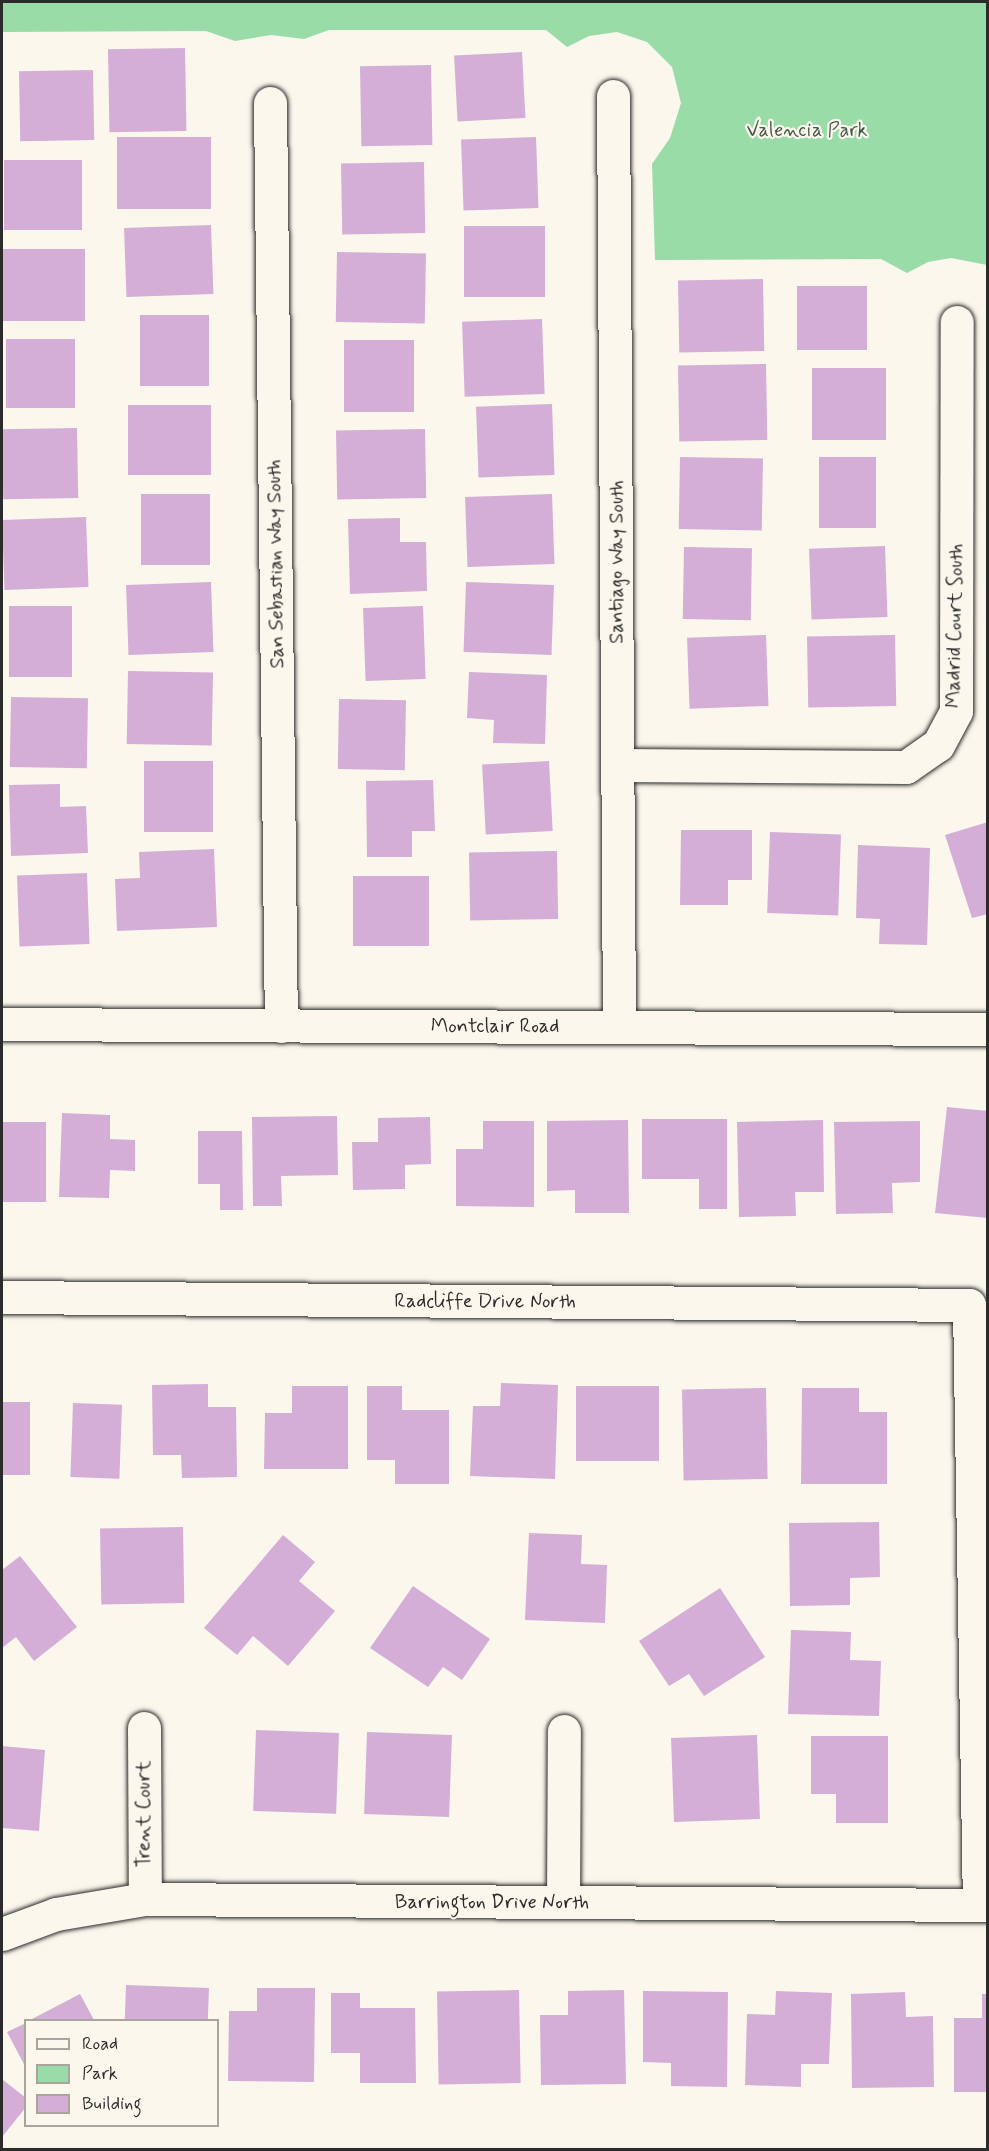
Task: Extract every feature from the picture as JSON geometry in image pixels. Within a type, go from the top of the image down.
[{"type":"street","name":"Santiago Way South","points":[[613,96],[619,1027]]},
{"type":"street","name":"San Sebastian Way South","points":[[270,103],[281,1026]]},
{"type":"street","name":"Madrid Court South","points":[[619,765],[906,767],[938,746],[956,711],[957,322]]},
{"type":"street","name":"Montclair Road","points":[[2,1024],[987,1029]]},
{"type":"street","name":"Radcliffe Drive North","points":[[2,1297],[969,1305],[983,1905]]},
{"type":"street","name":"Trent Court","points":[[144,1728],[145,1899]]},
{"type":"street","points":[[563,1902],[564,1731]]},
{"type":"street","name":"Barrington Drive North","points":[[2,1935],[56,1914],[145,1899],[983,1905]]},
{"type":"green space","name":"Valencia Park","points":[[2,2],[987,2],[987,265],[951,258],[928,262],[907,273],[881,259],[655,260],[652,164],[670,138],[681,103],[672,67],[647,42],[617,32],[589,36],[567,47],[546,30],[329,30],[304,39],[271,35],[235,41],[206,31],[2,32]]},
{"type":"building","points":[[185,48],[186,131],[109,132],[108,49]]},
{"type":"building","points":[[522,52],[525,118],[458,121],[454,56]]},
{"type":"building","points":[[431,65],[432,145],[361,146],[360,66]]},
{"type":"building","points":[[93,70],[94,140],[20,141],[19,71]]},
{"type":"building","points":[[117,137],[211,137],[211,209],[117,209]]},
{"type":"building","points":[[536,137],[538,208],[464,211],[461,140]]},
{"type":"building","points":[[4,160],[82,160],[82,230],[4,230]]},
{"type":"building","points":[[424,162],[425,233],[342,234],[341,163]]},
{"type":"building","points":[[211,225],[213,294],[126,297],[124,228]]},
{"type":"building","points":[[464,226],[545,226],[545,297],[464,297]]},
{"type":"building","points":[[2,249],[85,249],[85,321],[2,321]]},
{"type":"building","points":[[337,252],[426,254],[425,324],[336,322]]},
{"type":"building","points":[[763,279],[764,351],[679,352],[678,280]]},
{"type":"building","points":[[797,286],[867,286],[867,350],[797,350]]},
{"type":"building","points":[[140,315],[209,315],[209,386],[140,386]]},
{"type":"building","points":[[542,319],[545,394],[465,397],[462,322]]},
{"type":"building","points":[[6,339],[75,339],[75,408],[6,408]]},
{"type":"building","points":[[344,340],[414,340],[414,412],[344,412]]},
{"type":"building","points":[[766,364],[767,440],[679,442],[678,366]]},
{"type":"building","points":[[812,368],[886,368],[886,440],[812,440]]},
{"type":"building","points":[[552,404],[554,475],[479,478],[476,407]]},
{"type":"building","points":[[128,405],[211,405],[211,475],[128,475]]},
{"type":"building","points":[[77,428],[78,498],[3,499],[2,429]]},
{"type":"building","points":[[425,429],[426,498],[337,500],[336,431]]},
{"type":"building","points":[[680,457],[763,458],[762,530],[679,529]]},
{"type":"building","points":[[819,457],[876,457],[876,528],[819,528]]},
{"type":"building","points":[[141,494],[210,494],[210,565],[141,565]]},
{"type":"building","points":[[552,494],[554,564],[467,567],[465,497]]},
{"type":"building","points":[[86,517],[88,587],[4,590],[2,520]]},
{"type":"building","points":[[400,518],[400,542],[426,542],[427,591],[350,594],[348,519]]},
{"type":"building","points":[[885,546],[887,617],[812,620],[809,549]]},
{"type":"building","points":[[684,547],[752,548],[751,620],[683,619]]},
{"type":"building","points":[[211,582],[213,652],[128,655],[126,585]]},
{"type":"building","points":[[466,582],[554,585],[552,655],[464,652]]},
{"type":"building","points":[[9,606],[72,606],[72,677],[9,677]]},
{"type":"building","points":[[423,606],[426,679],[366,681],[363,608]]},
{"type":"building","points":[[766,635],[768,706],[690,709],[687,638]]},
{"type":"building","points":[[895,635],[896,706],[808,708],[807,637]]},
{"type":"building","points":[[128,671],[213,672],[212,745],[127,744]]},
{"type":"building","points":[[469,672],[547,675],[545,744],[493,743],[494,720],[467,718]]},
{"type":"building","points":[[11,697],[88,698],[87,768],[10,767]]},
{"type":"building","points":[[339,699],[406,700],[405,770],[338,769]]},
{"type":"building","points":[[144,761],[213,761],[213,832],[144,832]]},
{"type":"building","points":[[549,761],[553,831],[486,834],[482,765]]},
{"type":"building","points":[[433,780],[435,831],[412,831],[412,857],[367,857],[366,781]]},
{"type":"building","points":[[60,784],[60,807],[86,806],[88,853],[11,856],[9,785]]},
{"type":"building","points":[[988,822],[988,914],[972,918],[945,835]]},
{"type":"building","points":[[681,830],[752,830],[752,880],[728,880],[728,905],[680,905]]},
{"type":"building","points":[[770,832],[841,834],[838,915],[767,913]]},
{"type":"building","points":[[858,845],[930,848],[927,945],[879,944],[880,919],[856,918]]},
{"type":"building","points":[[214,849],[217,927],[117,931],[115,879],[140,878],[139,852]]},
{"type":"building","points":[[557,851],[558,919],[470,921],[469,853]]},
{"type":"building","points":[[87,873],[89,944],[20,946],[17,875]]},
{"type":"building","points":[[353,876],[429,876],[429,946],[353,946]]},
{"type":"building","points":[[947,1107],[988,1111],[988,1218],[935,1213]]},
{"type":"building","points":[[62,1113],[110,1115],[110,1139],[135,1140],[135,1171],[110,1170],[109,1198],[59,1197]]},
{"type":"building","points":[[337,1116],[338,1175],[281,1176],[282,1206],[253,1206],[252,1117]]},
{"type":"building","points":[[430,1117],[431,1164],[405,1165],[405,1189],[353,1190],[352,1142],[378,1142],[378,1118]]},
{"type":"building","points":[[642,1119],[727,1119],[727,1209],[699,1209],[699,1179],[642,1179]]},
{"type":"building","points":[[628,1120],[629,1213],[575,1213],[575,1190],[547,1191],[547,1121]]},
{"type":"building","points":[[823,1120],[824,1192],[795,1192],[796,1216],[739,1217],[737,1122]]},
{"type":"building","points":[[483,1121],[534,1121],[534,1207],[456,1206],[456,1149],[483,1149]]},
{"type":"building","points":[[920,1121],[920,1182],[892,1183],[893,1213],[836,1214],[834,1122]]},
{"type":"building","points":[[2,1122],[46,1122],[46,1202],[2,1202]]},
{"type":"building","points":[[198,1131],[242,1131],[243,1210],[220,1210],[220,1184],[198,1184]]},
{"type":"building","points":[[501,1383],[558,1385],[555,1479],[470,1476],[473,1406],[500,1406]]},
{"type":"building","points":[[208,1384],[208,1407],[236,1407],[237,1477],[182,1478],[181,1455],[153,1455],[152,1385]]},
{"type":"building","points":[[292,1386],[348,1386],[348,1469],[264,1469],[265,1413],[292,1413]]},
{"type":"building","points":[[367,1386],[402,1386],[402,1410],[449,1410],[449,1484],[395,1484],[395,1460],[367,1460]]},
{"type":"building","points":[[576,1386],[659,1386],[659,1461],[576,1461]]},
{"type":"building","points":[[766,1388],[768,1479],[684,1480],[682,1389]]},
{"type":"building","points":[[802,1388],[859,1388],[859,1412],[887,1412],[887,1484],[801,1484]]},
{"type":"building","points":[[2,1402],[30,1402],[30,1475],[2,1475]]},
{"type":"building","points":[[73,1403],[122,1405],[119,1479],[70,1477]]},
{"type":"building","points":[[879,1522],[880,1577],[850,1578],[850,1605],[790,1606],[789,1523]]},
{"type":"building","points":[[183,1527],[184,1603],[101,1604],[100,1528]]},
{"type":"building","points":[[529,1533],[582,1535],[581,1564],[607,1565],[605,1623],[525,1620]]},
{"type":"building","points":[[283,1535],[315,1562],[299,1581],[335,1611],[288,1666],[253,1636],[237,1655],[204,1628]]},
{"type":"building","points":[[20,1556],[77,1627],[34,1661],[16,1637],[2,1648],[2,1570]]},
{"type":"building","points":[[413,1586],[490,1639],[462,1680],[443,1667],[428,1687],[370,1648]]},
{"type":"building","points":[[720,1588],[765,1657],[704,1696],[689,1674],[669,1686],[639,1641]]},
{"type":"building","points":[[791,1630],[851,1632],[850,1660],[881,1661],[879,1716],[788,1714]]},
{"type":"building","points":[[256,1730],[339,1733],[336,1814],[253,1811]]},
{"type":"building","points":[[367,1732],[452,1735],[449,1817],[364,1814]]},
{"type":"building","points":[[757,1735],[760,1819],[674,1822],[671,1738]]},
{"type":"building","points":[[811,1736],[888,1736],[888,1823],[836,1823],[836,1794],[811,1794]]},
{"type":"building","points":[[2,1746],[45,1750],[39,1831],[2,1828]]},
{"type":"building","points":[[126,1985],[209,1988],[208,2019],[125,2019]]},
{"type":"building","points":[[257,1988],[315,1988],[314,2082],[228,2081],[229,2011],[257,2011]]},
{"type":"building","points":[[519,1990],[521,2083],[439,2084],[437,1991]]},
{"type":"building","points":[[624,1990],[626,2084],[541,2085],[540,2015],[568,2015],[568,1991]]},
{"type":"building","points":[[643,1991],[728,1992],[727,2087],[671,2086],[671,2063],[643,2062]]},
{"type":"building","points":[[776,1991],[832,1993],[829,2064],[801,2064],[801,2087],[745,2085],[747,2014],[775,2015]]},
{"type":"building","points":[[905,1992],[906,2017],[933,2016],[934,2087],[852,2088],[851,1994]]},
{"type":"building","points":[[331,1993],[360,1993],[360,2008],[415,2008],[416,2083],[360,2083],[360,2053],[331,2053]]},
{"type":"building","points":[[80,1994],[93,2019],[32,2019]]},
{"type":"building","points":[[982,1994],[988,1994],[988,2092],[954,2092],[954,2018],[982,2018]]},
{"type":"building","points":[[24,2024],[24,2064],[7,2032]]},
{"type":"building","points":[[2,2079],[24,2096],[24,2110],[2,2137]]}]
